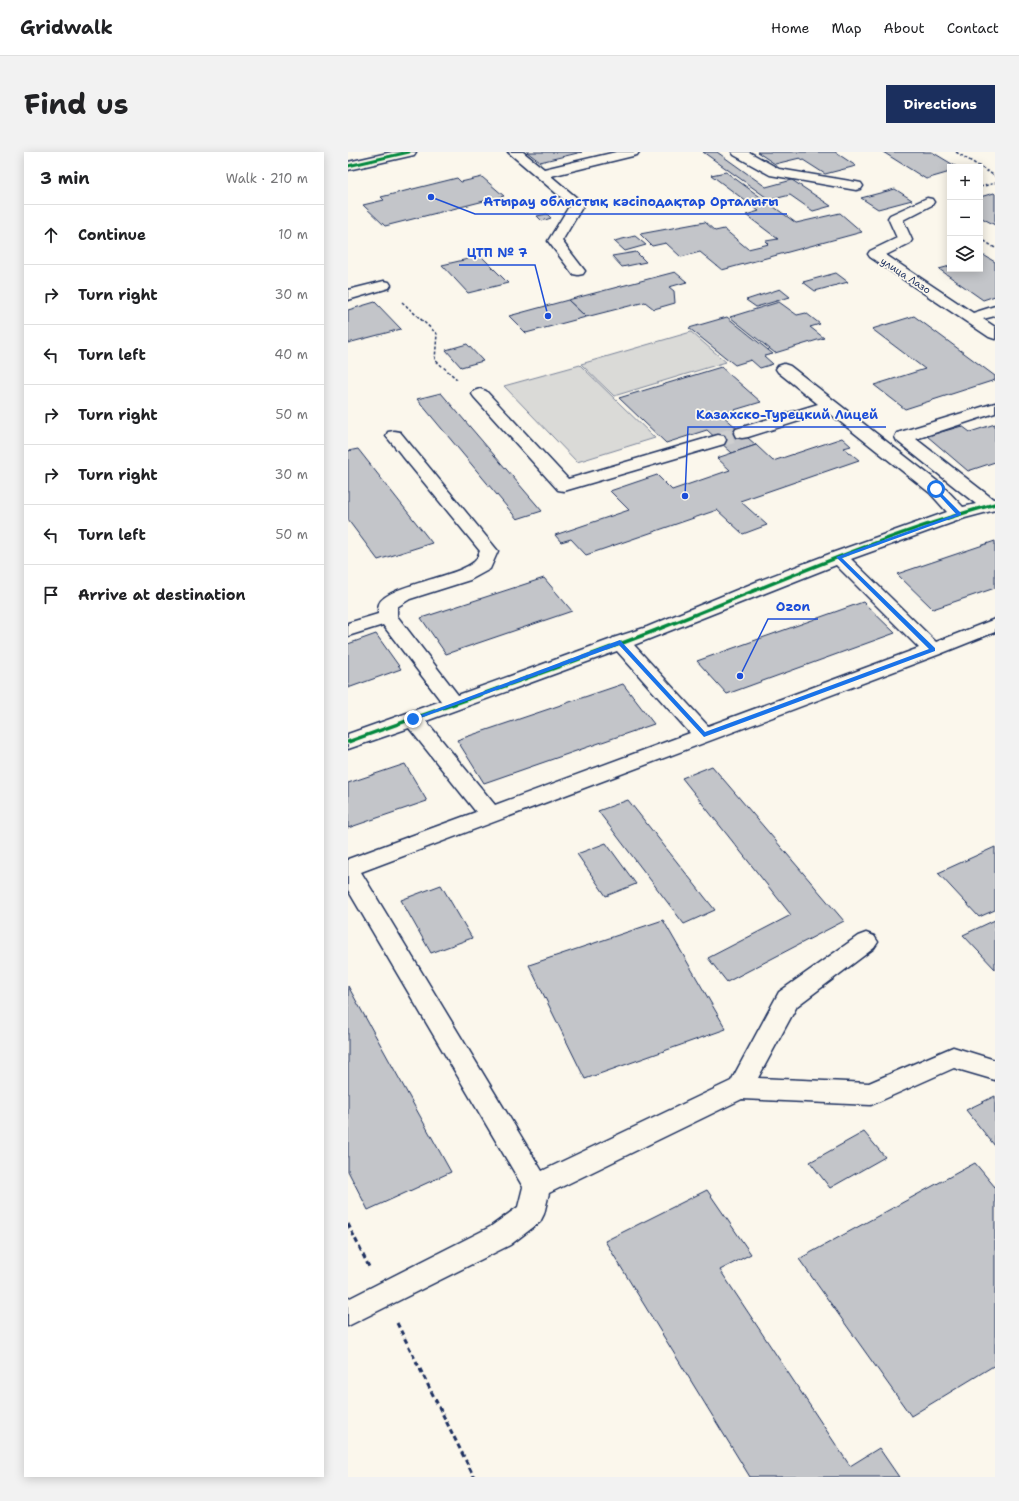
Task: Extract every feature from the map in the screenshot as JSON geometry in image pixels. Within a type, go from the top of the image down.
[{"type":"street","points":[[348,166],[409,152]]},
{"type":"street","points":[[515,152],[577,204],[555,241],[578,271]]},
{"type":"street","points":[[541,174],[632,152]]},
{"type":"street","points":[[739,152],[775,172],[856,186]]},
{"type":"street","name":"улица Лазо","points":[[927,202],[895,218],[905,240],[875,254],[995,334]]},
{"type":"street","points":[[348,295],[384,285]]},
{"type":"street","points":[[971,318],[995,311]]},
{"type":"street","points":[[784,369],[936,489],[959,514]]},
{"type":"street","points":[[480,394],[564,486],[718,440]]},
{"type":"street","points":[[742,433],[829,406]]},
{"type":"street","points":[[992,505],[903,437],[995,408]]},
{"type":"street","points":[[394,436],[489,551],[483,565],[463,576],[403,595],[388,605],[387,618],[454,704]]},
{"type":"street","points":[[348,742],[620,642],[654,631],[839,557],[959,514],[992,505]]},
{"type":"street","points":[[839,557],[933,650]]},
{"type":"street","points":[[348,630],[387,618]]},
{"type":"street","points":[[348,1313],[500,1236],[530,1214],[537,1186],[348,869],[995,626]]},
{"type":"street","points":[[620,642],[704,735]]},
{"type":"street","points":[[413,719],[491,815]]},
{"type":"street","points":[[740,1088],[788,999],[866,942]]},
{"type":"street","points":[[537,1186],[740,1088],[871,1094],[953,1057],[995,1070]]},
{"type":"path","points":[[956,152],[995,176]]},
{"type":"path","points":[[983,186],[995,182]]},
{"type":"path","points":[[983,240],[995,248]]},
{"type":"path","points":[[384,285],[436,334],[435,360],[451,375]]},
{"type":"path","points":[[348,1224],[474,1477]]},
{"type":"shaded area","points":[[691,332],[726,362],[614,396],[581,364]]},
{"type":"shaded area","points":[[580,365],[655,438],[577,462],[504,386]]},
{"type":"building","points":[[527,152],[582,152],[540,162]]},
{"type":"building","points":[[703,152],[717,152],[766,187],[792,180],[831,206],[813,211],[790,195],[770,200]]},
{"type":"building","points":[[757,152],[835,152],[856,166],[825,174],[800,158],[775,164]]},
{"type":"building","points":[[883,152],[932,152],[952,164],[947,164],[947,173],[926,179]]},
{"type":"building","points":[[726,172],[796,223],[840,213],[862,232],[722,270],[700,252],[681,257],[666,243],[652,246],[640,234],[705,222],[715,231],[724,229],[748,249],[769,244],[766,241],[778,239],[746,215],[759,211],[711,175]]},
{"type":"building","points":[[482,177],[504,196],[385,226],[363,205],[384,200],[381,197],[457,178],[461,182]]},
{"type":"building","points":[[895,189],[912,200],[878,209],[861,198]]},
{"type":"building","points":[[995,194],[995,225],[983,219],[983,196]]},
{"type":"building","points":[[547,214],[551,218],[542,221],[537,216]]},
{"type":"building","points":[[635,236],[646,245],[625,251],[614,241]]},
{"type":"building","points":[[636,252],[646,262],[622,267],[612,256]]},
{"type":"building","points":[[481,256],[508,283],[468,293],[442,265]]},
{"type":"building","points":[[983,256],[985,256],[995,262],[995,296],[983,300],[939,269],[947,267],[947,272],[983,272]]},
{"type":"building","points":[[675,272],[687,282],[669,287],[674,291],[675,303],[654,309],[645,302],[586,317],[568,300]]},
{"type":"building","points":[[836,273],[848,282],[815,291],[803,282]]},
{"type":"building","points":[[780,289],[790,297],[756,307],[746,300]]},
{"type":"building","points":[[568,300],[586,317],[526,333],[509,316]]},
{"type":"building","points":[[375,302],[401,329],[348,343],[348,310]]},
{"type":"building","points":[[779,302],[797,315],[806,313],[820,324],[810,327],[824,338],[775,353],[730,317]]},
{"type":"building","points":[[914,316],[995,376],[995,380],[905,409],[874,385],[925,369],[872,329]]},
{"type":"building","points":[[727,317],[773,354],[764,356],[773,364],[760,368],[751,360],[735,365],[689,328]]},
{"type":"building","points":[[467,344],[483,361],[461,367],[446,350]]},
{"type":"building","points":[[721,367],[761,402],[721,414],[756,445],[732,453],[707,430],[666,443],[619,398]]},
{"type":"building","points":[[441,393],[542,511],[517,519],[417,399]]},
{"type":"building","points":[[995,424],[995,462],[968,471],[927,436],[962,426],[970,432]]},
{"type":"building","points":[[842,438],[851,446],[844,448],[859,460],[740,501],[767,525],[743,534],[717,510],[586,555],[571,539],[561,542],[555,535],[629,510],[610,491],[657,475],[672,490],[730,470],[717,458],[756,445],[773,461]]},
{"type":"building","points":[[358,449],[432,543],[378,560],[348,520],[348,451]]},
{"type":"building","points":[[995,541],[995,588],[933,609],[897,574]]},
{"type":"building","points":[[544,578],[572,611],[446,654],[421,618]]},
{"type":"building","points":[[863,602],[895,633],[727,694],[697,661]]},
{"type":"building","points":[[376,634],[401,669],[348,688],[348,644]]},
{"type":"building","points":[[623,684],[654,724],[484,783],[457,740]]},
{"type":"building","points":[[405,764],[427,801],[348,828],[348,783]]},
{"type":"building","points":[[712,766],[844,921],[727,982],[708,958],[791,915],[682,778]]},
{"type":"building","points":[[628,800],[715,910],[684,924],[598,811]]},
{"type":"building","points":[[606,843],[636,884],[606,896],[577,854]]},
{"type":"building","points":[[995,847],[995,910],[979,917],[938,873]]},
{"type":"building","points":[[441,885],[472,938],[431,953],[401,900]]},
{"type":"building","points":[[663,920],[726,1029],[585,1079],[529,965]]},
{"type":"building","points":[[995,920],[995,969],[963,935]]},
{"type":"building","points":[[348,986],[451,1172],[368,1210],[348,1171]]},
{"type":"building","points":[[995,1096],[995,1146],[966,1110]]},
{"type":"building","points":[[864,1132],[885,1157],[830,1188],[810,1162]]},
{"type":"building","points":[[975,1163],[995,1187],[995,1365],[911,1416],[799,1259]]},
{"type":"building","points":[[707,1190],[751,1254],[720,1270],[850,1466],[879,1448],[899,1477],[750,1477],[605,1241]]},
{"type":"tunnel","points":[[718,440],[742,433]]},
{"type":"cycle path","points":[[348,166],[409,152]]},
{"type":"cycle path","points":[[348,742],[654,631],[763,586],[839,557],[959,514],[995,504]]},
{"type":"place","name":"Атырау облыстық кәсіподақтар Орталығы","points":[[431,197]]},
{"type":"place","name":"ЦТП № 7","points":[[548,316]]},
{"type":"place","name":"Казахско-Турецкий Лицей","points":[[685,496]]},
{"type":"place","name":"Ozon","points":[[740,676]]},
{"type":"route","points":[[413,719],[620,642],[704,735],[933,650],[839,557],[959,514],[936,489]]}]
